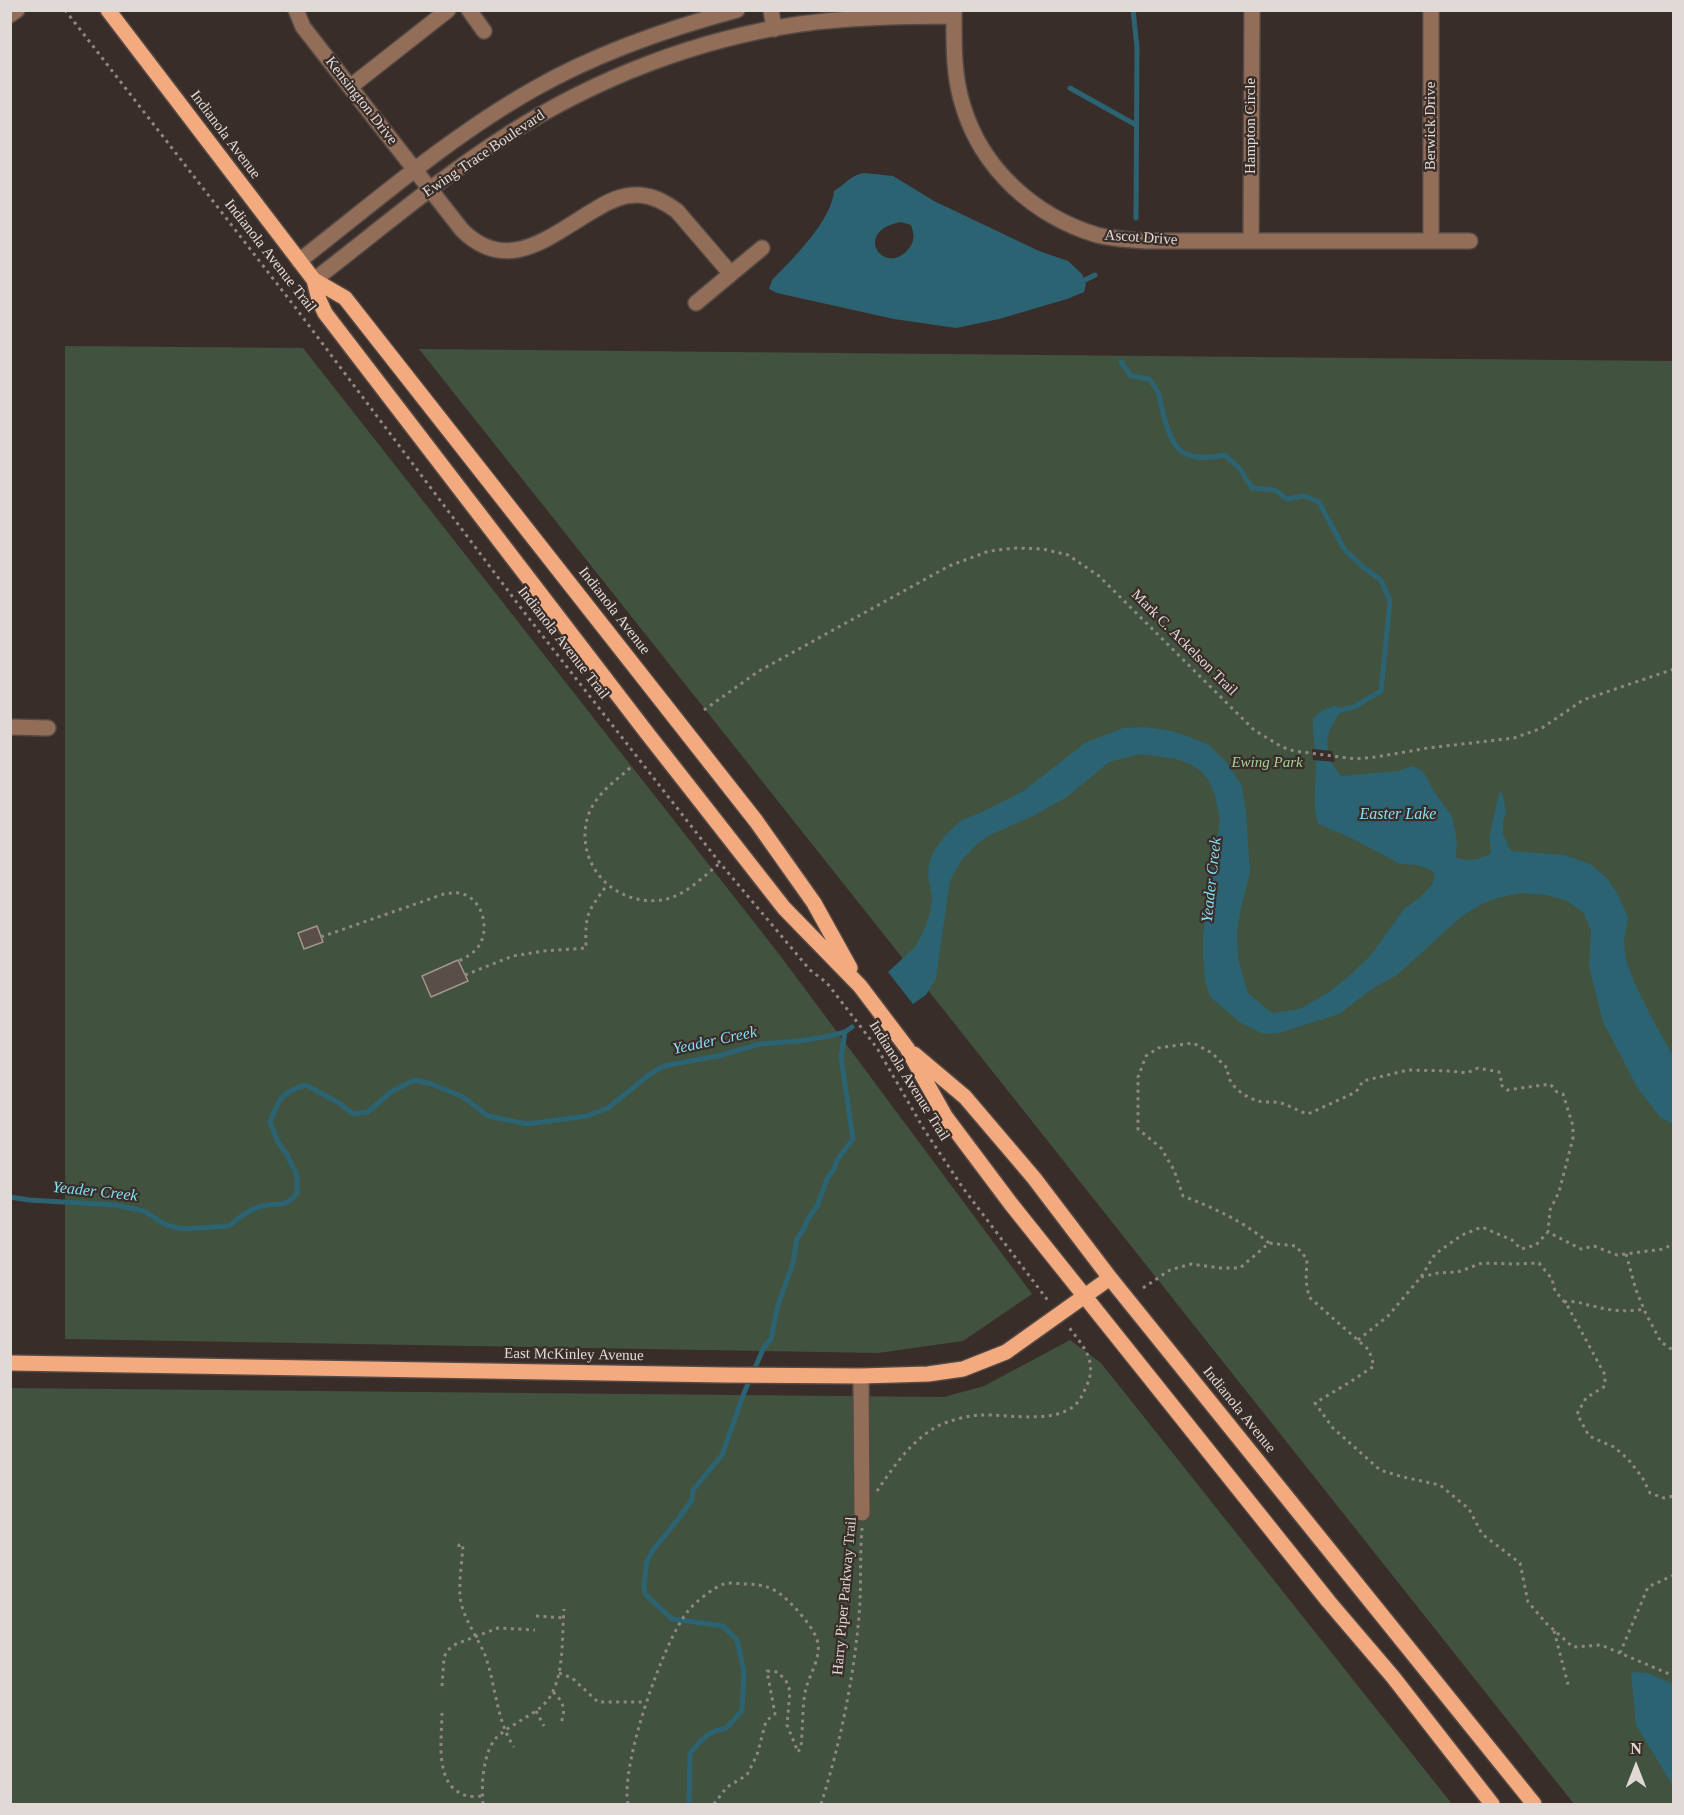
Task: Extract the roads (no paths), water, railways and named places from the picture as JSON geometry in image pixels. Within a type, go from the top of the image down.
[{"type":"main road","name":"Indianola Avenue","points":[[108,10],[314,280],[345,298],[742,804],[814,903],[860,986]]},
{"type":"main road","name":"Indianola Avenue","points":[[314,280],[325,313],[784,908],[860,986],[907,1048],[945,1116],[1011,1204],[1329,1602],[1393,1677],[1492,1804]]},
{"type":"main road","name":"Indianola Avenue","points":[[907,1048],[965,1097],[1034,1178],[1110,1278],[1534,1804]]},
{"type":"main road","name":"East McKinley Avenue","points":[[10,1363],[725,1375],[928,1374],[963,1369],[1006,1352],[1110,1278]]},
{"type":"street","points":[[10,15],[16,10]]},
{"type":"street","name":"Kensington Drive","points":[[296,10],[303,27],[430,190],[473,241],[488,249],[502,252],[517,251],[536,244],[622,196],[651,196],[666,202],[677,211],[731,274]]},
{"type":"street","points":[[350,87],[448,10]]},
{"type":"street","points":[[469,10],[484,31]]},
{"type":"street","name":"Ewing Trace Boulevard","points":[[299,261],[415,170],[488,117],[534,89],[581,64],[632,42],[736,10]]},
{"type":"street","points":[[771,10],[774,29]]},
{"type":"street","name":"Hampton Circle","points":[[1251,10],[1251,241]]},
{"type":"street","name":"Berwick Drive","points":[[1431,10],[1431,241]]},
{"type":"street","name":"Ewing Trace Boulevard","points":[[314,280],[430,190],[508,134],[552,108],[600,84],[653,62],[698,47],[774,29],[856,18],[954,13]]},
{"type":"street","name":"Ascot Drive","points":[[954,13],[956,77],[966,116],[974,134],[989,159],[1028,201],[1075,227],[1099,235],[1147,241],[1470,241]]},
{"type":"street","points":[[696,303],[762,248]]},
{"type":"street","points":[[10,727],[48,728]]},
{"type":"street","points":[[861,1376],[862,1513]]},
{"type":"water","points":[[859,174],[893,176],[934,201],[1039,251],[1068,261],[1082,274],[1086,284],[1084,292],[999,319],[956,328],[894,319],[777,293],[769,289],[772,280],[819,227],[832,202],[834,191]],"holes":[[[901,222],[911,225],[913,242],[901,256],[891,258],[883,256],[877,250],[875,243],[878,234],[886,227]]]},
{"type":"water","name":"Easter Lake","points":[[1335,705],[1340,710],[1327,741],[1332,763],[1341,776],[1398,771],[1412,766],[1423,771],[1435,793],[1452,816],[1457,841],[1456,857],[1474,860],[1491,853],[1489,837],[1500,790],[1506,814],[1503,821],[1503,834],[1511,851],[1565,855],[1590,864],[1607,878],[1628,917],[1624,941],[1626,960],[1635,984],[1673,1056],[1673,1124],[1660,1117],[1637,1087],[1603,1022],[1589,966],[1591,931],[1584,913],[1567,901],[1547,895],[1520,893],[1497,898],[1480,905],[1461,917],[1397,975],[1372,989],[1339,1014],[1279,1033],[1263,1034],[1241,1023],[1210,997],[1205,981],[1203,934],[1220,821],[1215,795],[1201,771],[1176,759],[1141,754],[1109,762],[1067,797],[1035,815],[990,835],[976,845],[961,861],[950,881],[936,978],[926,995],[913,1004],[888,972],[915,947],[924,930],[932,898],[928,875],[929,864],[933,852],[948,832],[962,820],[1022,792],[1085,743],[1123,728],[1144,727],[1173,731],[1208,744],[1227,763],[1242,786],[1250,872],[1237,933],[1238,958],[1248,993],[1272,1013],[1300,1009],[1329,992],[1370,956],[1404,909],[1432,885],[1435,874],[1429,869],[1416,865],[1400,864],[1349,837],[1318,824],[1315,803],[1316,766],[1313,718]]},
{"type":"water","points":[[1631,1672],[1648,1673],[1673,1684],[1673,1786],[1636,1725]]},
{"type":"waterway","points":[[1133,10],[1137,47],[1136,218]]},
{"type":"waterway","points":[[1070,88],[1136,125]]},
{"type":"waterway","points":[[1085,280],[1095,275]]},
{"type":"waterway","points":[[1121,362],[1131,376],[1149,379],[1155,387],[1171,438],[1182,452],[1199,457],[1225,455],[1240,469],[1252,488],[1275,490],[1287,499],[1304,496],[1319,502],[1344,549],[1381,580],[1390,601],[1381,691],[1354,707],[1340,710],[1335,714]]},
{"type":"waterway","name":"Yeader Creek","points":[[10,1197],[115,1205],[144,1211],[166,1225],[183,1229],[229,1226],[253,1209],[284,1203],[297,1194],[297,1176],[270,1122],[282,1098],[291,1090],[306,1085],[339,1103],[353,1114],[368,1112],[392,1091],[415,1080],[432,1084],[463,1097],[488,1116],[527,1124],[587,1116],[608,1108],[650,1074],[664,1066],[718,1056],[760,1044],[830,1036],[845,1032],[852,1027]]},
{"type":"waterway","points":[[689,1804],[690,1753],[710,1734],[725,1729],[742,1711],[744,1672],[737,1640],[723,1626],[672,1619],[645,1594],[647,1561],[692,1499],[693,1490],[722,1455],[744,1393],[764,1347],[771,1339],[778,1305],[793,1263],[797,1239],[817,1206],[837,1160],[853,1139],[841,1057],[845,1032]]},
{"type":"park label","name":"Ewing Park","points":[[1267,763]]}]
